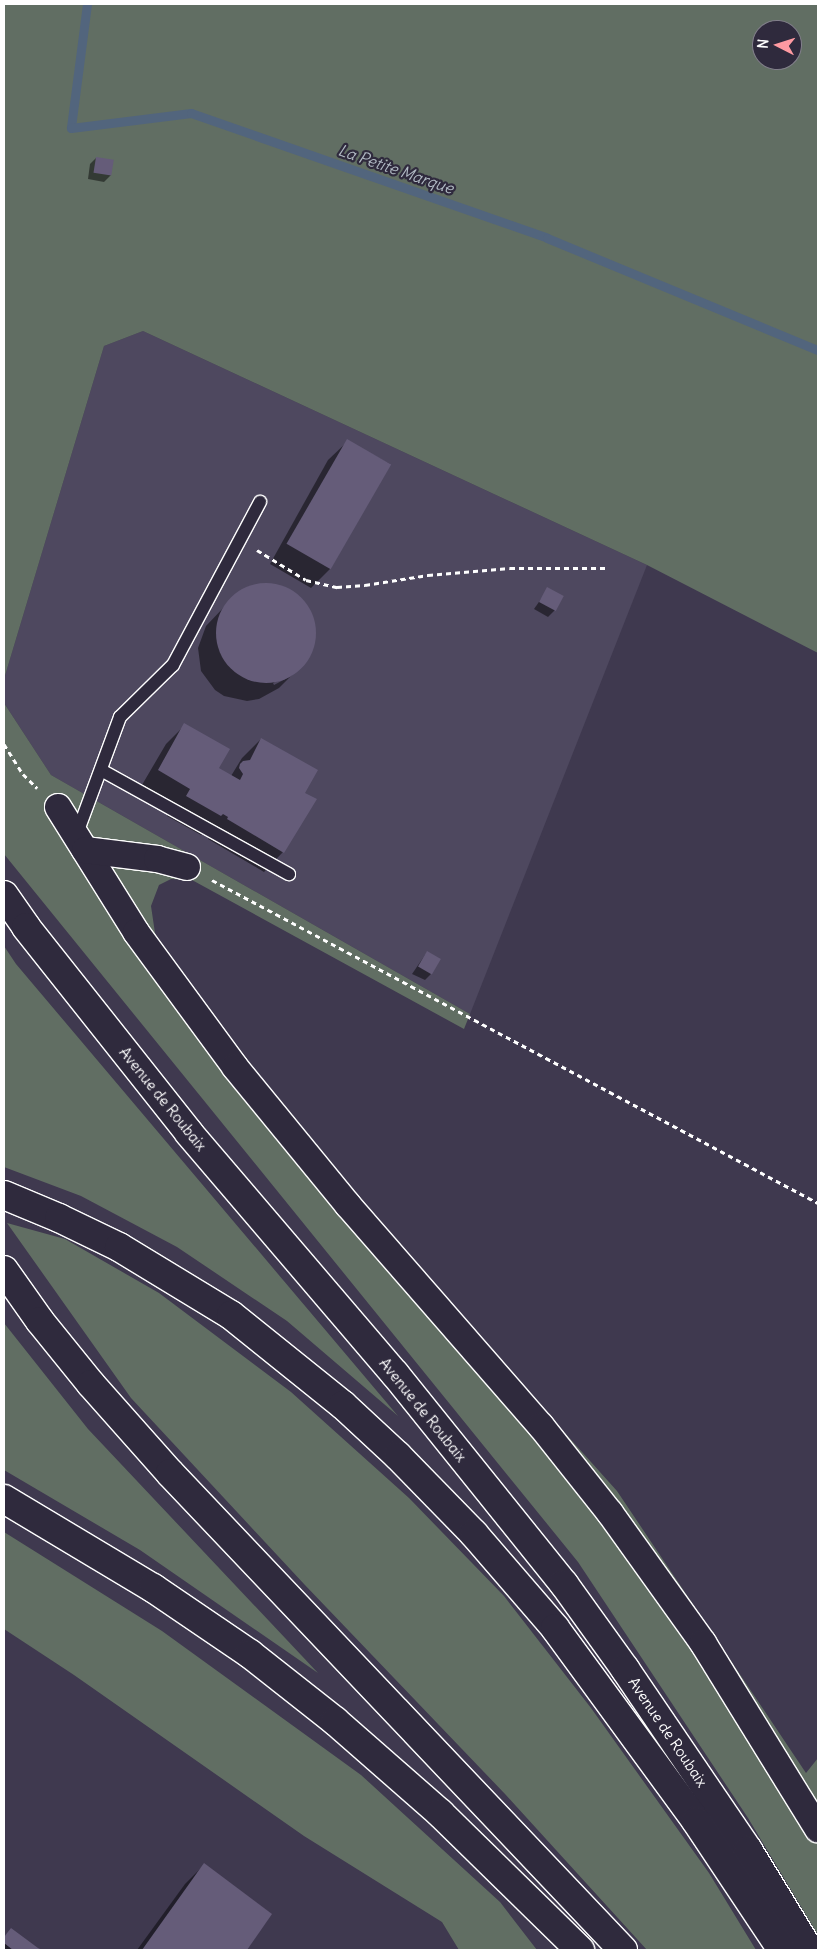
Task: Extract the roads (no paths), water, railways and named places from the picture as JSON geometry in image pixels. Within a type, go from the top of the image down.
[{"type":"highway","name":"Avenue de Roubaix","points":[[4,895],[26,927],[189,1133],[395,1374],[564,1584],[626,1669],[742,1842],[809,1950]]},
{"type":"highway","points":[[4,1195],[59,1218],[119,1247],[224,1310],[343,1405],[398,1456],[474,1534],[560,1636],[701,1828],[782,1950]]},
{"type":"highway","points":[[4,1270],[40,1321],[91,1384],[170,1473],[623,1950]]},
{"type":"highway","points":[[4,1499],[154,1588],[250,1654],[380,1759],[434,1807],[580,1950]]},
{"type":"street","points":[[58,807],[136,932],[235,1067],[348,1205],[541,1426],[610,1513],[703,1643],[818,1829]]},
{"type":"street","points":[[81,843],[187,867]]},
{"type":"lane","points":[[81,843],[101,770],[120,717],[173,664],[260,502]]},
{"type":"lane","points":[[101,770],[289,874]]},
{"type":"waterway","name":"La Petite Marque","points":[[87,4],[71,128],[191,113],[547,238],[818,350]]}]
